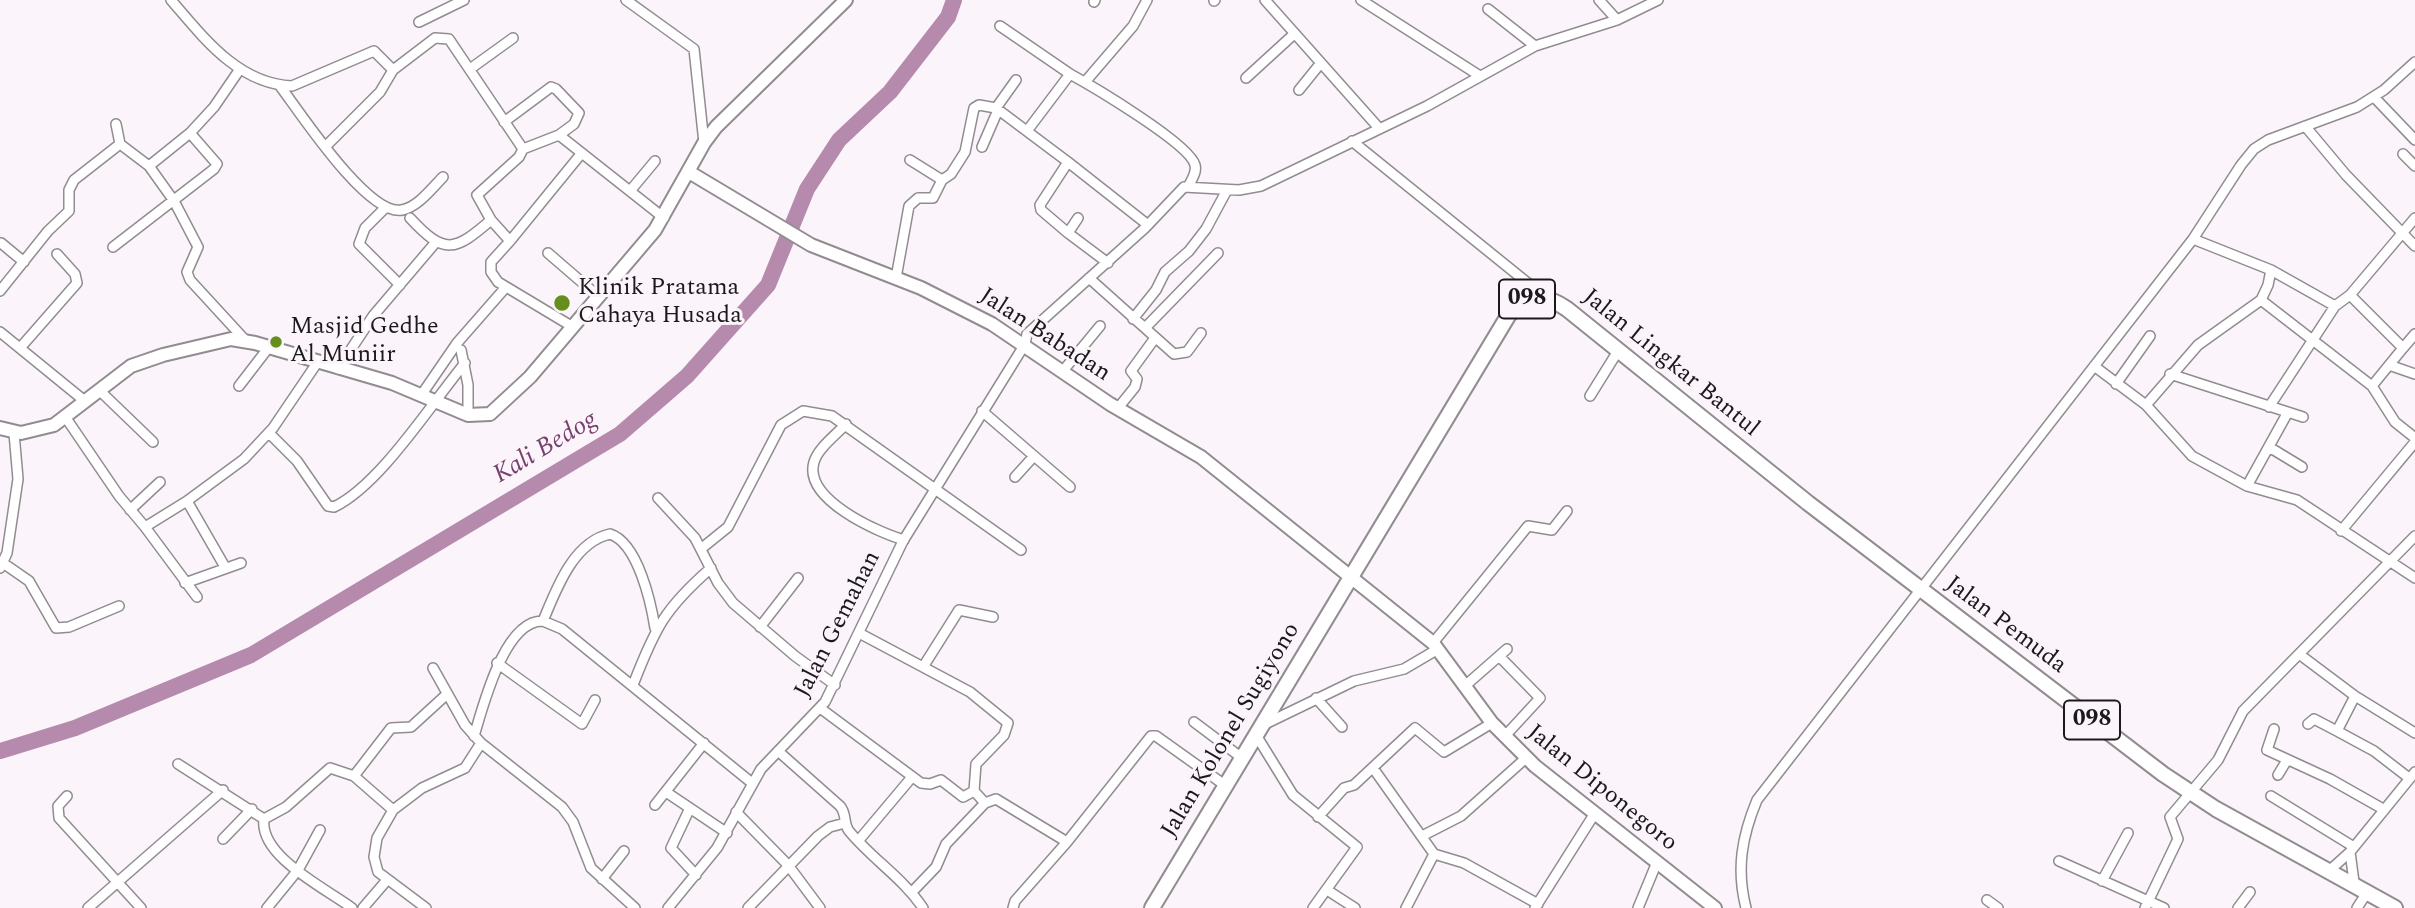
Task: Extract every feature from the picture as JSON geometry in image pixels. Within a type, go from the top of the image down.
[{"type":"main road","points":[[0,428],[14,433],[44,429],[66,418],[120,373],[142,361],[213,342],[246,341],[428,397],[468,415],[485,416],[500,408],[599,297],[664,218],[704,143],[726,116],[829,20],[846,0]]},
{"type":"main road","name":"Jalan Babadan","points":[[689,172],[811,246],[896,278],[965,309],[1025,344],[1118,408],[1201,457],[1351,578]]},
{"type":"main road","name":"Jalan Lingkar Bantul","points":[[1525,299],[1545,297],[1560,304],[1808,503]]},
{"type":"main road","name":"098","points":[[1351,578],[1508,316],[1525,299]]},
{"type":"main road","name":"Jalan Pemuda","points":[[1808,503],[2193,794],[2395,908]]},
{"type":"main road","name":"Jalan Diponegoro","points":[[1351,578],[1436,646],[1492,723],[1526,758],[1715,908]]},
{"type":"main road","name":"Jalan Kolonel Sugiyono","points":[[1152,908],[1351,578]]},
{"type":"street","points":[[171,0],[209,44],[240,69],[280,86],[292,86],[374,51],[393,70]]},
{"type":"street","points":[[419,22],[464,0]]},
{"type":"street","points":[[626,0],[694,49],[704,143]]},
{"type":"street","points":[[1085,82],[1133,26],[1147,0]]},
{"type":"street","points":[[1265,0],[1293,35],[1378,127]]},
{"type":"street","points":[[1599,0],[1617,20]]},
{"type":"street","points":[[1000,26],[1170,138],[1189,156],[1195,169],[1189,186],[1227,190],[1261,186],[1378,127],[1427,106],[1535,46],[1617,20],[1658,0]]},
{"type":"street","points":[[1364,1],[1480,76]]},
{"type":"street","points":[[1488,9],[1535,46]]},
{"type":"street","points":[[1246,78],[1293,35]]},
{"type":"street","points":[[325,148],[380,92],[392,76],[393,70],[441,37],[449,39],[523,149]]},
{"type":"street","points":[[470,69],[513,38]]},
{"type":"street","points":[[1746,908],[1740,867],[1741,849],[1746,826],[1757,800],[2193,239],[2250,153],[2268,140],[2374,97],[2415,62]]},
{"type":"street","points":[[1300,90],[1320,64]]},
{"type":"street","points":[[149,166],[190,134],[214,107],[240,69]]},
{"type":"street","points":[[1027,131],[1070,74]]},
{"type":"street","points":[[982,146],[997,109],[1016,80]]},
{"type":"street","points":[[280,86],[325,148],[386,207],[404,210],[413,206],[443,177]]},
{"type":"street","points":[[504,122],[552,87],[575,104],[579,113],[574,124],[559,135],[523,149],[519,157],[479,191],[478,200],[510,241]]},
{"type":"street","points":[[2374,97],[2415,140]]},
{"type":"street","points":[[896,278],[909,206],[918,198],[933,198],[942,180],[951,174],[965,152],[974,108],[979,105],[997,109],[1148,225]]},
{"type":"street","points":[[116,124],[120,144],[149,166],[174,201],[198,247],[187,276],[215,311],[246,341]]},
{"type":"street","points":[[2305,126],[2346,175],[2415,246]]},
{"type":"street","points":[[113,247],[214,169],[217,164],[190,134]]},
{"type":"street","points":[[559,135],[664,218]]},
{"type":"street","points":[[1352,141],[1545,297]]},
{"type":"street","points":[[0,291],[69,211],[69,190],[74,180],[120,144]]},
{"type":"street","points":[[2403,154],[2415,166]]},
{"type":"street","points":[[573,327],[506,287],[494,278],[490,267],[581,155]]},
{"type":"street","points":[[911,160],[942,180]]},
{"type":"street","points":[[630,191],[655,161]]},
{"type":"street","points":[[1068,162],[1040,205],[1041,210],[1108,263]]},
{"type":"street","name":"Jalan Gemahan","points":[[668,908],[727,833],[752,783],[778,751],[820,708],[835,685],[904,540],[933,488],[1025,344],[1027,334],[1108,263],[1148,225],[1180,189],[1189,186]]},
{"type":"street","points":[[1133,319],[1156,290],[1165,272],[1189,251],[1206,229],[1227,190]]},
{"type":"street","points":[[386,207],[365,228],[359,244],[400,285]]},
{"type":"street","points":[[410,218],[436,242],[450,245],[468,241],[491,220]]},
{"type":"street","points":[[1068,233],[1078,218]]},
{"type":"street","points":[[2269,407],[2314,342],[2335,306],[2350,295],[2415,218]]},
{"type":"street","points":[[2193,239],[2271,270],[2335,306]]},
{"type":"street","points":[[338,369],[373,316],[436,242]]},
{"type":"street","points":[[1,243],[24,262]]},
{"type":"street","points":[[548,253],[599,297]]},
{"type":"street","points":[[1145,328],[1218,253]]},
{"type":"street","points":[[20,348],[76,283],[75,274],[57,254]]},
{"type":"street","points":[[2146,405],[2170,373],[2215,331],[2261,300],[2271,270]]},
{"type":"street","points":[[1519,276],[1525,299]]},
{"type":"street","points":[[1089,278],[1170,351],[1181,355],[1201,333]]},
{"type":"street","points":[[269,433],[297,461],[331,508],[365,484],[428,397],[457,344],[506,287]]},
{"type":"street","points":[[2350,295],[2403,348]]},
{"type":"street","points":[[2261,300],[2372,386],[2395,422],[2415,440],[2342,531]]},
{"type":"street","points":[[1062,372],[1100,326]]},
{"type":"street","points":[[0,332],[86,402]]},
{"type":"street","points":[[2372,386],[2415,334]]},
{"type":"street","points":[[2116,384],[2150,336]]},
{"type":"street","points":[[1118,408],[1136,387],[1137,379],[1131,371],[1154,338]]},
{"type":"street","points":[[239,386],[269,347]]},
{"type":"street","points":[[461,350],[469,394],[468,415]]},
{"type":"street","points":[[1590,396],[1618,351]]},
{"type":"street","points":[[145,527],[187,501],[236,465],[269,433],[317,363]]},
{"type":"street","points":[[428,397],[465,363]]},
{"type":"street","points":[[2389,365],[2415,374]]},
{"type":"street","points":[[2094,366],[2146,405],[2192,456],[2247,486],[2297,500],[2415,578]]},
{"type":"street","points":[[2170,373],[2303,416]]},
{"type":"street","points":[[100,390],[153,442]]},
{"type":"street","points":[[702,548],[728,527],[772,440],[787,418],[803,411],[817,411],[846,425],[1021,550]]},
{"type":"street","points":[[982,411],[1070,487]]},
{"type":"street","points":[[2247,486],[2288,412]]},
{"type":"street","points":[[66,418],[130,510],[197,597]]},
{"type":"street","points":[[846,425],[815,458],[814,475],[837,506],[876,530],[904,540]]},
{"type":"street","points":[[14,433],[18,479],[4,530],[1,566],[29,581],[56,628],[69,627],[119,606]]},
{"type":"street","points":[[2269,447],[2302,467]]},
{"type":"street","points":[[1015,477],[1034,456]]},
{"type":"street","points":[[130,510],[160,482]]},
{"type":"street","points":[[659,498],[702,548],[718,583],[733,603],[835,685]]},
{"type":"street","points":[[187,501],[225,568]]},
{"type":"street","points":[[1313,908],[1357,847],[1318,817],[1286,786],[1259,730],[1316,698],[1354,681],[1404,669],[1436,646],[1528,526],[1552,530],[1567,511]]},
{"type":"street","points":[[543,621],[560,581],[572,563],[590,545],[610,534],[621,540],[644,579],[655,628]]},
{"type":"street","points":[[2146,905],[2178,839],[2169,819],[2193,794],[2218,760],[2243,711],[2415,536]]},
{"type":"street","points":[[185,583],[241,563]]},
{"type":"street","points":[[633,685],[655,628],[677,598],[711,568]]},
{"type":"street","points":[[760,627],[798,578]]},
{"type":"street","points":[[697,580],[718,583]]},
{"type":"street","points":[[923,667],[959,610],[993,617]]},
{"type":"street","points":[[426,908],[387,880],[377,868],[374,850],[380,829],[393,810],[422,788],[465,768],[478,740],[497,663],[529,625],[543,621],[562,629],[752,783]]},
{"type":"street","points":[[859,633],[982,700],[1008,723],[1006,733],[978,760],[974,774],[974,791],[985,803]]},
{"type":"street","points":[[1466,685],[1503,653],[1540,698],[1505,736]]},
{"type":"street","points":[[2299,654],[2355,696],[2415,733]]},
{"type":"street","points":[[497,663],[581,724],[595,700]]},
{"type":"street","points":[[433,668],[446,695],[478,740],[569,815],[588,862],[635,908]]},
{"type":"street","points":[[354,776],[391,728],[411,727],[446,695]]},
{"type":"street","points":[[2337,732],[2355,696]]},
{"type":"street","points":[[1316,698],[1342,727]]},
{"type":"street","points":[[820,708],[912,777],[930,785],[941,780],[963,797],[974,791]]},
{"type":"street","points":[[2308,723],[2314,719],[2412,775],[2352,849],[2330,870]]},
{"type":"street","points":[[1194,722],[1242,758]]},
{"type":"street","points":[[1318,817],[1343,788],[1354,785],[1415,728],[1444,752],[1492,723]]},
{"type":"street","points":[[2274,729],[2266,749],[2330,779],[2383,809]]},
{"type":"street","points":[[1013,908],[1015,901],[1067,842],[1153,735],[1226,786]]},
{"type":"street","points":[[655,805],[704,743]]},
{"type":"street","points":[[778,751],[836,802],[845,812],[845,823],[912,892],[923,908]]},
{"type":"street","points":[[1422,836],[1461,816],[1526,758]]},
{"type":"street","points":[[2278,775],[2287,760]]},
{"type":"street","points":[[178,764],[253,809],[264,819],[267,843],[298,870],[352,908]]},
{"type":"street","points":[[264,819],[286,807],[330,768],[354,776],[393,810]]},
{"type":"street","points":[[1373,768],[1434,854],[1464,863],[1536,906],[1595,813]]},
{"type":"street","points":[[859,840],[912,777]]},
{"type":"street","points":[[88,908],[114,882],[223,790]]},
{"type":"street","points":[[666,792],[727,833]]},
{"type":"street","points":[[67,796],[58,806],[59,818],[114,882],[141,908]]},
{"type":"street","points":[[2272,796],[2352,849]]},
{"type":"street","points":[[912,892],[936,867],[946,844],[985,803],[996,799],[1067,842]]},
{"type":"street","points":[[690,808],[671,848],[696,875]]},
{"type":"street","points":[[223,839],[253,809]]},
{"type":"street","points":[[736,812],[788,864],[820,908]]},
{"type":"street","points":[[748,908],[788,864],[825,830],[845,823]]},
{"type":"street","points":[[267,908],[298,870],[320,830]]},
{"type":"street","points":[[2102,881],[2128,834]]},
{"type":"street","points":[[2352,849],[2354,883]]},
{"type":"street","points":[[603,879],[624,851]]},
{"type":"street","points":[[1406,908],[1434,854]]},
{"type":"street","points":[[2059,861],[2146,905],[2164,908]]},
{"type":"street","points":[[1638,908],[1657,862]]},
{"type":"street","points":[[363,908],[387,880]]},
{"type":"street","points":[[1327,890],[1355,908]]},
{"type":"street","points":[[2357,908],[2368,891]]},
{"type":"street","points":[[2238,908],[2250,892]]},
{"type":"street","points":[[1987,900],[1998,908]]},
{"type":"waterway","name":"Kali Bedog","points":[[0,751],[75,728],[251,655],[620,434],[687,376],[768,285],[807,189],[839,140],[890,92],[948,17],[954,0]]},
{"type":"place","name":"Klinik Pratama Cahaya Husada","points":[[562,303]]},
{"type":"place","name":"Masjid Gedhe Al Muniir","points":[[276,342]]}]
